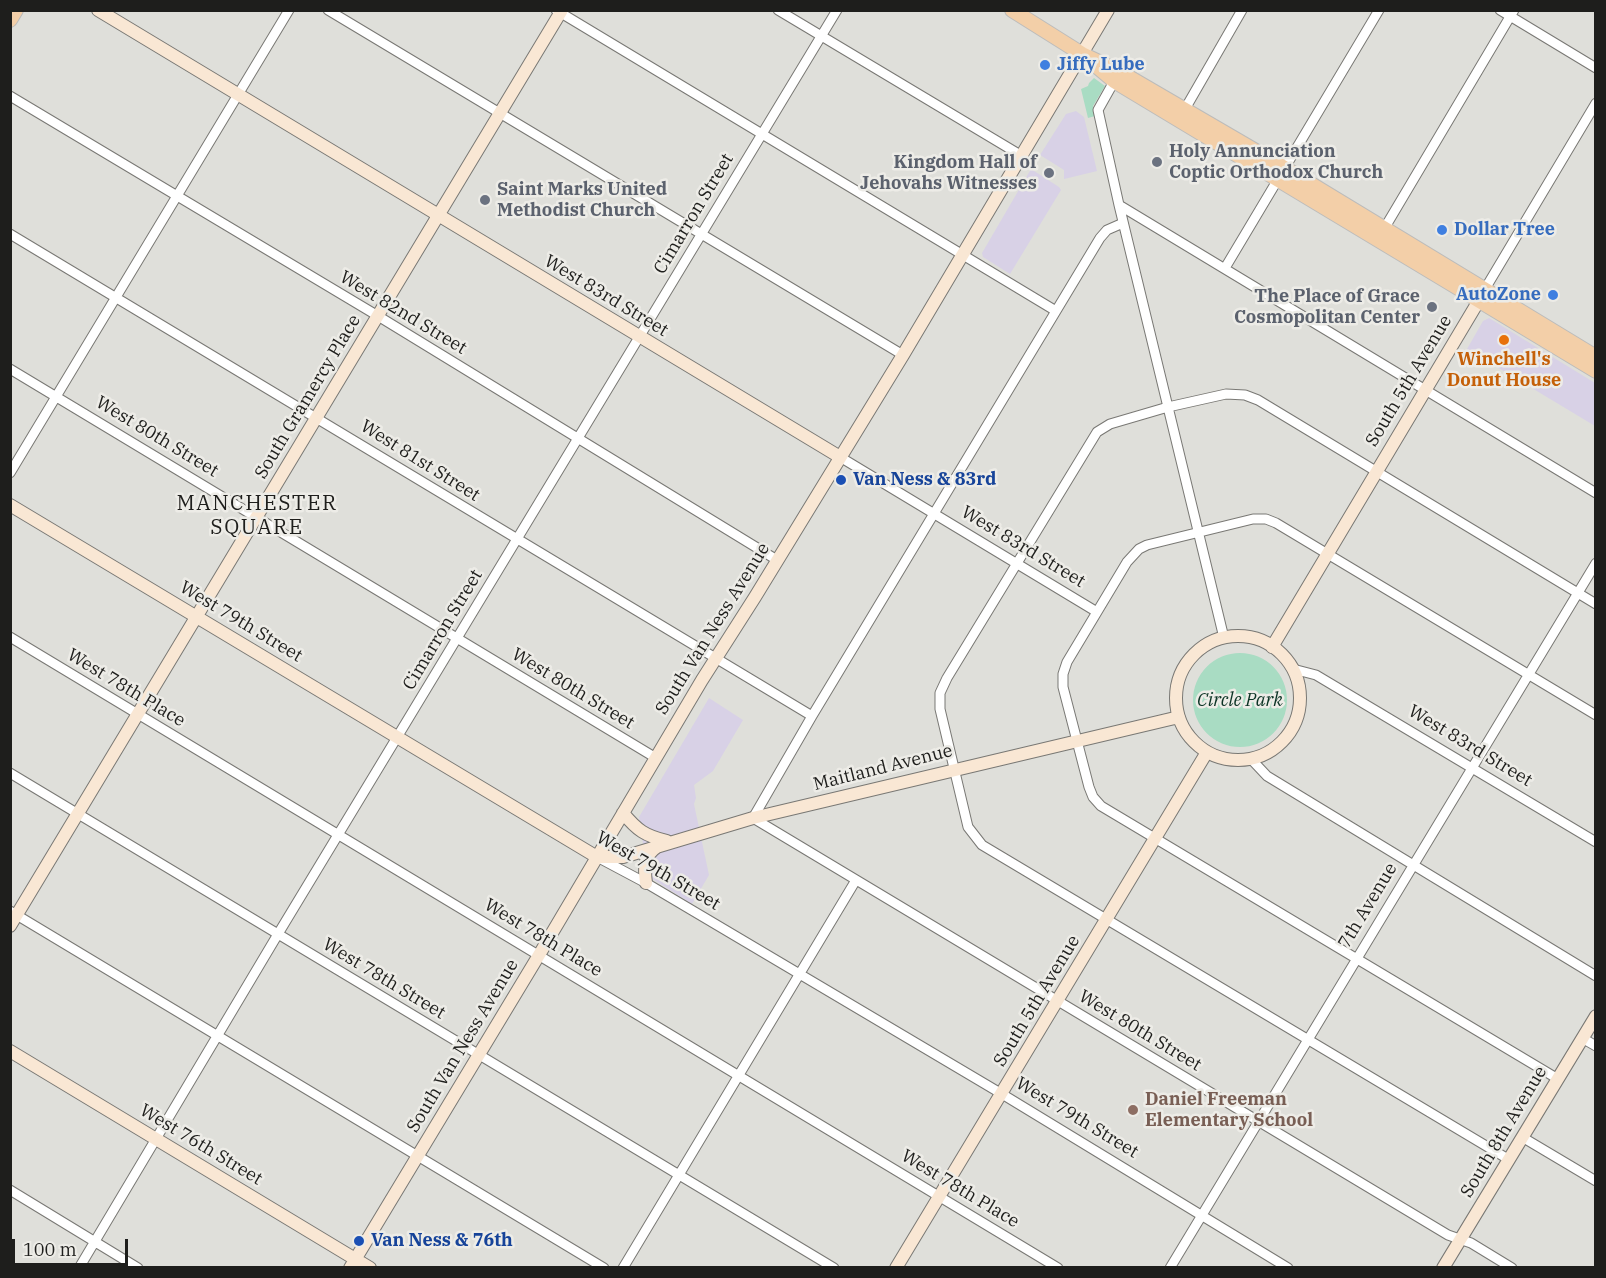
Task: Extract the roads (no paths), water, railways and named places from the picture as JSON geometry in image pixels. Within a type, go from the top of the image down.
[{"type":"main road","points":[[10,20],[16,10]]},
{"type":"main road","points":[[1012,10],[1029,15],[1117,77],[1482,295],[1594,352]]},
{"type":"main road","points":[[1117,77],[1185,109],[1281,173],[1384,229],[1596,371]]},
{"type":"street","name":"West 83rd Street","points":[[98,10],[1096,612]]},
{"type":"street","points":[[10,473],[289,10]]},
{"type":"street","points":[[328,10],[903,355]]},
{"type":"street","points":[[778,10],[1022,156]]},
{"type":"street","name":"Cimarron Street","points":[[79,1268],[278,934],[837,10]]},
{"type":"street","name":"South Van Ness Avenue","points":[[352,1263],[656,758],[903,355],[1108,10]]},
{"type":"street","points":[[1185,109],[1242,10]]},
{"type":"street","points":[[1225,268],[1379,10]]},
{"type":"street","points":[[1500,10],[1512,14],[1596,68]]},
{"type":"street","points":[[560,11],[1056,311]]},
{"type":"street","name":"South Gramercy Place","points":[[13,917],[138,715],[560,11]]},
{"type":"street","points":[[1384,229],[1512,14]]},
{"type":"street","points":[[1117,77],[1098,110],[1123,223],[1200,531],[1224,638]]},
{"type":"street","name":"West 82nd Street","points":[[10,96],[378,316],[777,560]]},
{"type":"street","name":"South 5th Avenue","points":[[1272,646],[1596,103]]},
{"type":"street","points":[[1119,205],[1596,493]]},
{"type":"street","points":[[753,818],[1100,237],[1107,230],[1123,223]]},
{"type":"street","name":"West 81st Street","points":[[10,234],[812,716]]},
{"type":"street","name":"West 80th Street","points":[[10,369],[656,758]]},
{"type":"street","points":[[1508,1159],[990,850],[976,839],[968,827],[939,701],[943,685],[1097,432],[1110,424],[1168,407],[1226,394],[1245,395],[1258,400],[1596,604]]},
{"type":"street","name":"West 79th Street","points":[[10,505],[597,857],[646,883],[1002,1094],[1288,1268]]},
{"type":"street","points":[[1558,1079],[1101,806],[1094,797],[1076,740],[1063,687],[1063,674],[1067,662],[1096,612],[1127,562],[1139,549],[1200,531],[1253,519],[1266,519],[1276,522],[1327,552],[1596,715]]},
{"type":"street","name":"7th Avenue","points":[[1170,1268],[1596,563]]},
{"type":"street","points":[[1240,636],[1256,639],[1272,646],[1293,669],[1299,683],[1299,711],[1295,725],[1277,748],[1251,759],[1228,759],[1207,752],[1190,737],[1179,717],[1176,691],[1184,667],[1201,648],[1224,638],[1240,636]]},
{"type":"street","name":"West 78th Place","points":[[10,637],[1059,1268]]},
{"type":"street","name":"West 83rd Street","points":[[1293,669],[1316,675],[1596,843]]},
{"type":"street","name":"Maitland Avenue","points":[[597,857],[623,856],[753,818],[1179,717]]},
{"type":"street","name":"South 5th Avenue","points":[[896,1268],[1207,752]]},
{"type":"street","points":[[1251,759],[1267,776],[1596,976]]},
{"type":"street","name":"West 78th Street","points":[[10,773],[834,1268]]},
{"type":"street","points":[[623,813],[637,829],[666,843]]},
{"type":"street","name":"West 80th Street","points":[[753,818],[1448,1235],[1471,1243],[1512,1268]]},
{"type":"street","points":[[646,883],[644,870],[646,859],[651,851],[666,843]]},
{"type":"street","points":[[623,1268],[856,880]]},
{"type":"street","points":[[13,917],[218,1036],[604,1268]]},
{"type":"street","name":"South 8th Avenue","points":[[1443,1268],[1596,1016]]},
{"type":"street","points":[[1582,1038],[1596,1046]]},
{"type":"street","name":"West 76th Street","points":[[12,1051],[352,1263],[370,1268]]},
{"type":"street","points":[[1521,1137],[1596,1181]]},
{"type":"street","points":[[10,1190],[138,1268]]},
{"type":"place","name":"Jiffy Lube","points":[[1045,65]]},
{"type":"place","name":"Holy Annunciation Coptic Orthodox Church","points":[[1157,162]]},
{"type":"place","name":"Kingdom Hall of Jehovahs Witnesses","points":[[1049,173]]},
{"type":"place","name":"Saint Marks United Methodist Church","points":[[485,200]]},
{"type":"place","name":"Dollar Tree","points":[[1442,230]]},
{"type":"place","name":"AutoZone","points":[[1553,295]]},
{"type":"place","name":"The Place of Grace Cosmopolitan Center","points":[[1432,307]]},
{"type":"place","name":"Winchell's Donut House","points":[[1504,340]]},
{"type":"place","name":"Van Ness & 83rd","points":[[841,480]]},
{"type":"place","name":"Daniel Freeman Elementary School","points":[[1133,1110]]},
{"type":"place","name":"Van Ness & 76th","points":[[359,1241]]},
{"type":"district","name":"MANCHESTER SQUARE","points":[[257,516]]},
{"type":"park label","name":"Circle Park","points":[[1240,701]]}]
